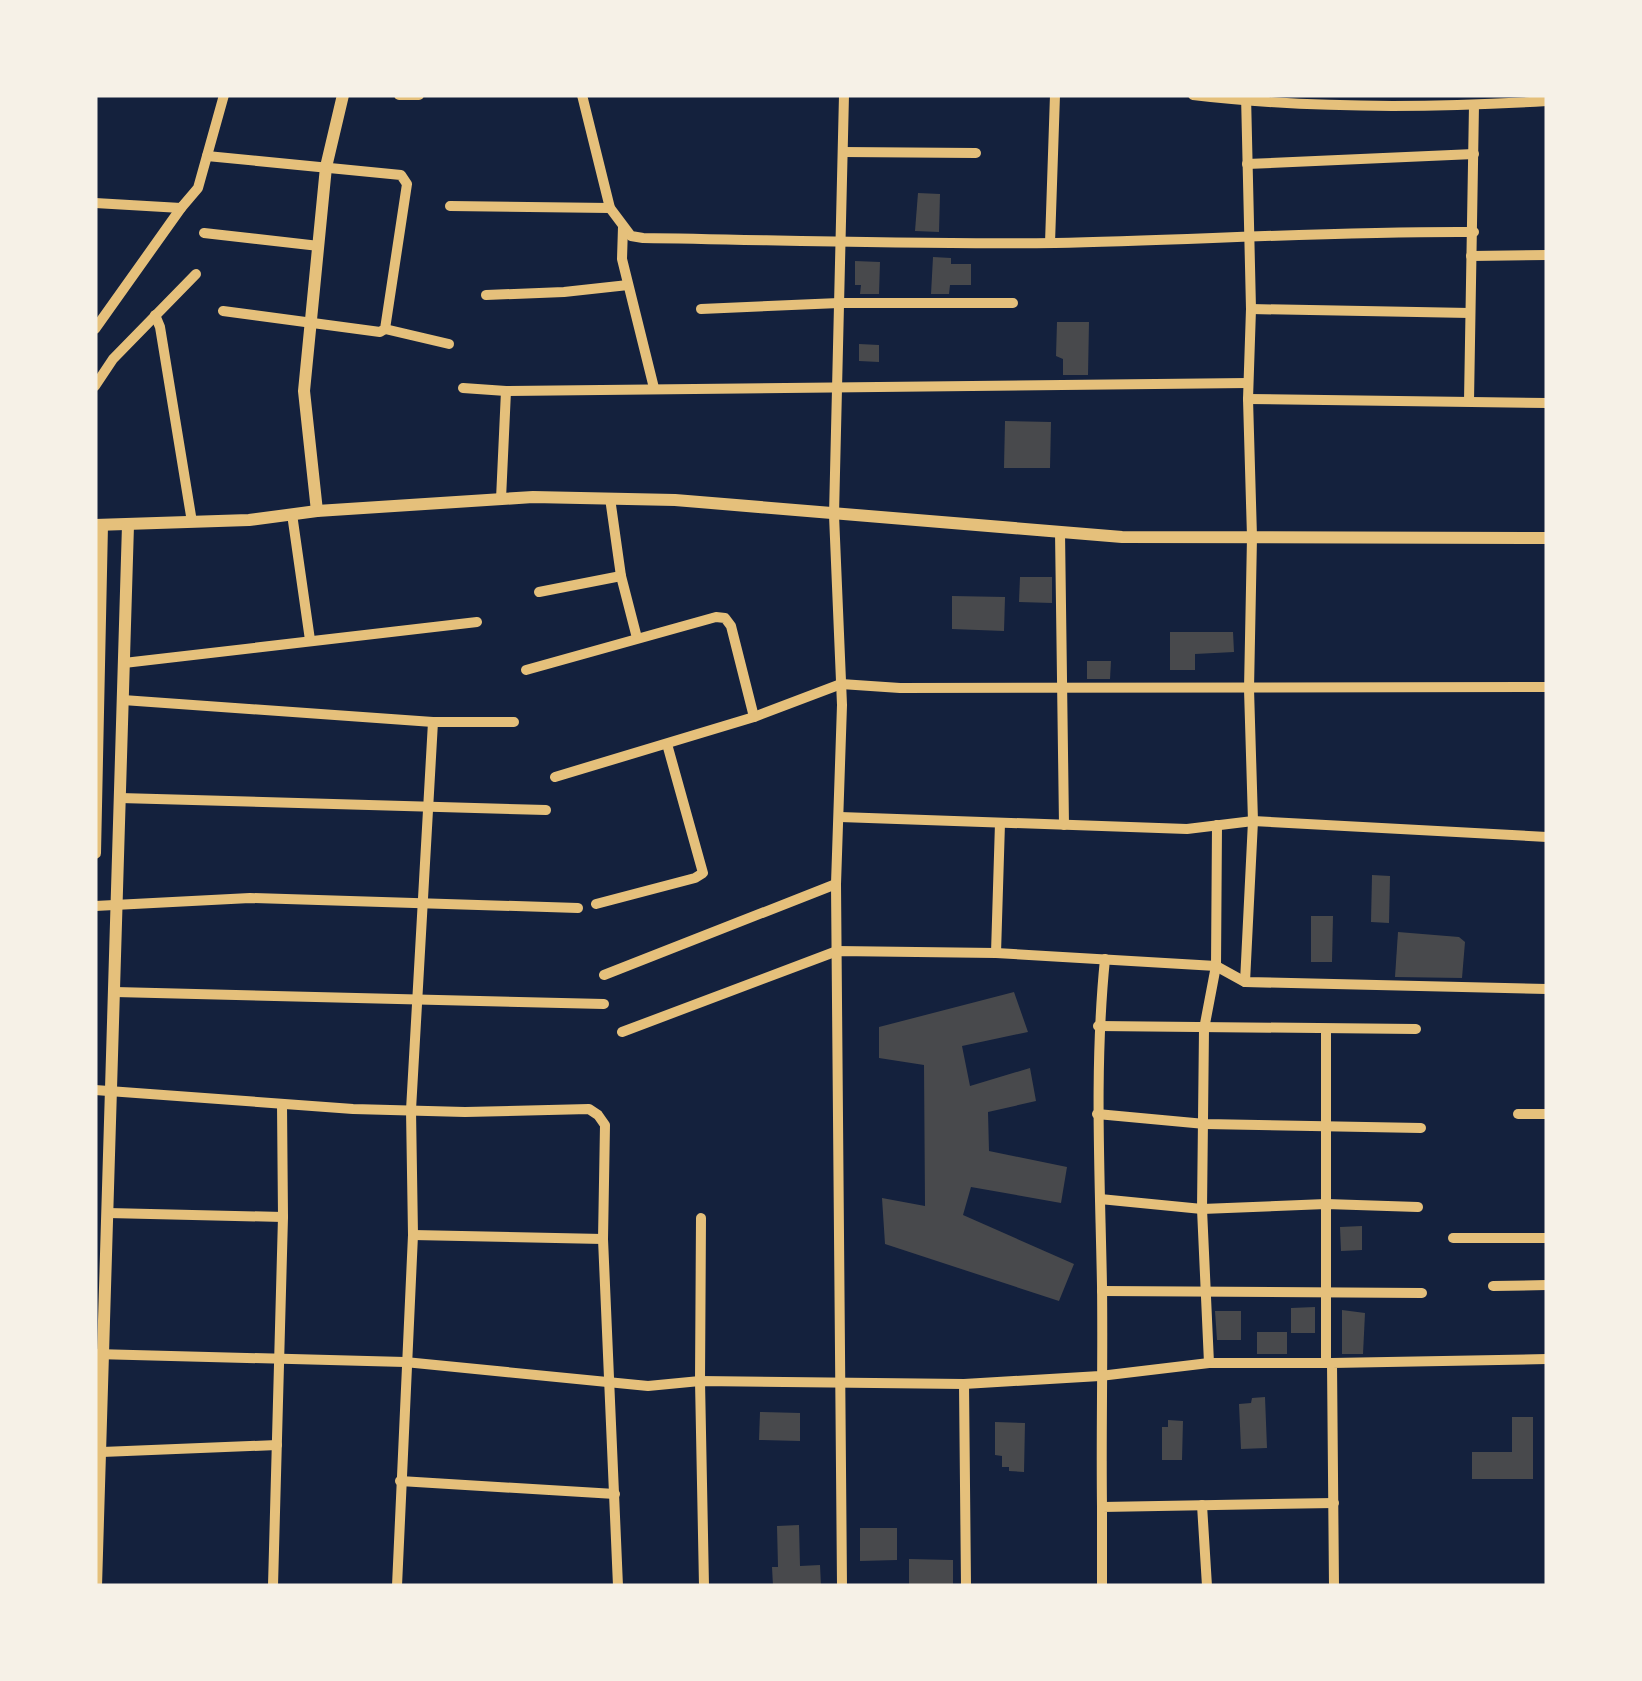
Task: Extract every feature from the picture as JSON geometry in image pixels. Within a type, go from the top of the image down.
[{"type":"street","points":[[95,329],[198,188],[224,95]]},
{"type":"street","points":[[316,511],[304,391],[326,167],[343,95]]},
{"type":"street","points":[[399,95],[418,95]]},
{"type":"street","points":[[582,95],[610,208],[631,236],[643,238],[1050,243],[1248,239],[1414,230],[1474,232]]},
{"type":"street","points":[[842,1586],[836,884],[841,684],[834,516],[844,95]]},
{"type":"street","points":[[1050,243],[1056,95]]},
{"type":"street","points":[[1194,95],[1474,105],[1547,101]]},
{"type":"street","points":[[1245,982],[1253,821],[1246,98]]},
{"type":"street","points":[[1469,400],[1474,105]]},
{"type":"street","points":[[843,152],[976,153]]},
{"type":"street","points":[[1247,164],[1474,154]]},
{"type":"street","points":[[207,156],[406,178],[385,330]]},
{"type":"street","points":[[95,202],[181,208]]},
{"type":"street","points":[[450,206],[610,208]]},
{"type":"street","points":[[623,226],[622,259],[654,388]]},
{"type":"street","points":[[204,232],[319,246]]},
{"type":"street","points":[[1471,256],[1547,255]]},
{"type":"street","points":[[95,386],[113,359],[196,274]]},
{"type":"street","points":[[486,295],[628,285]]},
{"type":"street","points":[[701,308],[1013,302]]},
{"type":"street","points":[[1251,309],[1470,314]]},
{"type":"street","points":[[222,311],[311,325],[385,330],[449,344]]},
{"type":"street","points":[[155,315],[192,522]]},
{"type":"street","points":[[463,388],[922,388],[1248,382]]},
{"type":"street","points":[[501,499],[506,391]]},
{"type":"street","points":[[1248,399],[1547,402]]},
{"type":"street","points":[[610,498],[621,576],[637,638]]},
{"type":"street","points":[[95,853],[98,525],[192,522],[501,499],[610,498],[1122,536],[1547,538]]},
{"type":"street","points":[[292,514],[310,640]]},
{"type":"street","points":[[96,1586],[102,1452],[99,1354],[108,1213],[128,525]]},
{"type":"street","points":[[1060,532],[1064,826]]},
{"type":"street","points":[[539,592],[621,576]]},
{"type":"street","points":[[526,670],[637,638],[726,618],[754,717]]},
{"type":"street","points":[[97,649],[124,656],[478,622]]},
{"type":"street","points":[[555,777],[754,717],[841,684],[900,688],[1547,687]]},
{"type":"street","points":[[123,700],[433,722],[514,722]]},
{"type":"street","points":[[397,1586],[413,1235],[412,1110],[433,722]]},
{"type":"street","points":[[596,904],[703,873],[666,744]]},
{"type":"street","points":[[120,798],[546,810]]},
{"type":"street","points":[[95,817],[120,817]]},
{"type":"street","points":[[840,818],[1187,830],[1253,821],[1547,837]]},
{"type":"street","points":[[996,953],[1000,823]]},
{"type":"street","points":[[1208,1363],[1202,1209],[1204,1029],[1216,966],[1216,825]]},
{"type":"street","points":[[604,975],[836,884]]},
{"type":"street","points":[[95,906],[250,898],[578,908]]},
{"type":"street","points":[[622,1032],[837,951],[996,953],[1216,966],[1245,982],[1547,989]]},
{"type":"street","points":[[1102,1586],[1102,1291],[1096,1114],[1098,1026],[1106,959]]},
{"type":"street","points":[[114,992],[604,1004]]},
{"type":"street","points":[[1098,1026],[1416,1029]]},
{"type":"street","points":[[1326,1029],[1324,1124],[1334,1586]]},
{"type":"street","points":[[95,1090],[412,1110],[594,1112],[604,1125],[603,1239],[618,1586]]},
{"type":"street","points":[[273,1586],[283,1217],[282,1104]]},
{"type":"street","points":[[1096,1114],[1205,1124],[1421,1128]]},
{"type":"street","points":[[1518,1114],[1547,1114]]},
{"type":"street","points":[[1100,1199],[1202,1209],[1326,1204],[1418,1208]]},
{"type":"street","points":[[108,1213],[283,1217]]},
{"type":"street","points":[[701,1218],[704,1586]]},
{"type":"street","points":[[413,1235],[603,1239]]},
{"type":"street","points":[[1453,1238],[1547,1238]]},
{"type":"street","points":[[1493,1286],[1547,1285]]},
{"type":"street","points":[[1102,1291],[1422,1293]]},
{"type":"street","points":[[99,1354],[405,1362],[648,1386],[700,1382],[964,1384],[1100,1376],[1208,1363],[1547,1359]]},
{"type":"street","points":[[964,1384],[966,1586]]},
{"type":"street","points":[[102,1452],[277,1444]]},
{"type":"street","points":[[400,1481],[614,1494]]},
{"type":"street","points":[[1102,1507],[1334,1503]]},
{"type":"street","points":[[1202,1505],[1207,1586]]},
{"type":"building","points":[[918,193],[940,194],[939,232],[915,231]]},
{"type":"building","points":[[933,257],[951,258],[951,264],[971,264],[971,285],[950,285],[949,294],[931,294]]},
{"type":"building","points":[[855,261],[880,262],[879,294],[860,294],[861,285],[855,285]]},
{"type":"building","points":[[1057,322],[1089,322],[1088,375],[1063,375],[1063,359],[1056,356]]},
{"type":"building","points":[[859,344],[879,345],[879,362],[859,361]]},
{"type":"building","points":[[1005,421],[1051,422],[1050,468],[1004,468]]},
{"type":"building","points":[[1020,577],[1052,577],[1052,603],[1019,602]]},
{"type":"building","points":[[952,596],[1005,597],[1004,631],[952,629]]},
{"type":"building","points":[[1170,632],[1233,632],[1234,652],[1195,654],[1195,670],[1170,670]]},
{"type":"building","points":[[1087,661],[1111,661],[1110,679],[1087,679]]},
{"type":"building","points":[[1372,875],[1390,876],[1389,923],[1371,922]]},
{"type":"building","points":[[1311,916],[1333,916],[1332,962],[1311,962]]},
{"type":"building","points":[[1398,932],[1459,937],[1465,942],[1462,978],[1395,977]]},
{"type":"building","points":[[1014,992],[1028,1032],[962,1046],[970,1086],[1030,1068],[1036,1101],[988,1112],[989,1151],[1067,1167],[1061,1203],[971,1187],[963,1215],[1074,1264],[1059,1301],[885,1244],[882,1198],[925,1206],[924,1065],[879,1058],[879,1027]]},
{"type":"building","points":[[1362,1226],[1362,1250],[1341,1251],[1340,1227]]},
{"type":"building","points":[[1315,1307],[1315,1333],[1291,1333],[1291,1308]]},
{"type":"building","points":[[1342,1310],[1365,1313],[1363,1354],[1342,1354]]},
{"type":"building","points":[[1215,1311],[1241,1311],[1241,1340],[1217,1340]]},
{"type":"building","points":[[1257,1332],[1287,1332],[1287,1354],[1257,1354]]},
{"type":"building","points":[[1265,1397],[1267,1448],[1241,1449],[1239,1404]]},
{"type":"building","points":[[760,1412],[800,1413],[800,1441],[759,1440]]},
{"type":"building","points":[[1512,1417],[1533,1417],[1533,1479],[1472,1479],[1472,1452],[1512,1452]]},
{"type":"building","points":[[1168,1420],[1183,1421],[1182,1460],[1162,1460],[1162,1427],[1168,1427]]},
{"type":"building","points":[[995,1422],[1025,1423],[1024,1472],[1002,1467],[1002,1456],[995,1455]]},
{"type":"building","points":[[799,1525],[800,1566],[820,1565],[821,1586],[773,1586],[772,1567],[778,1567],[777,1526]]},
{"type":"building","points":[[860,1528],[897,1528],[897,1560],[860,1561]]},
{"type":"building","points":[[909,1559],[953,1560],[953,1586],[909,1586]]}]
